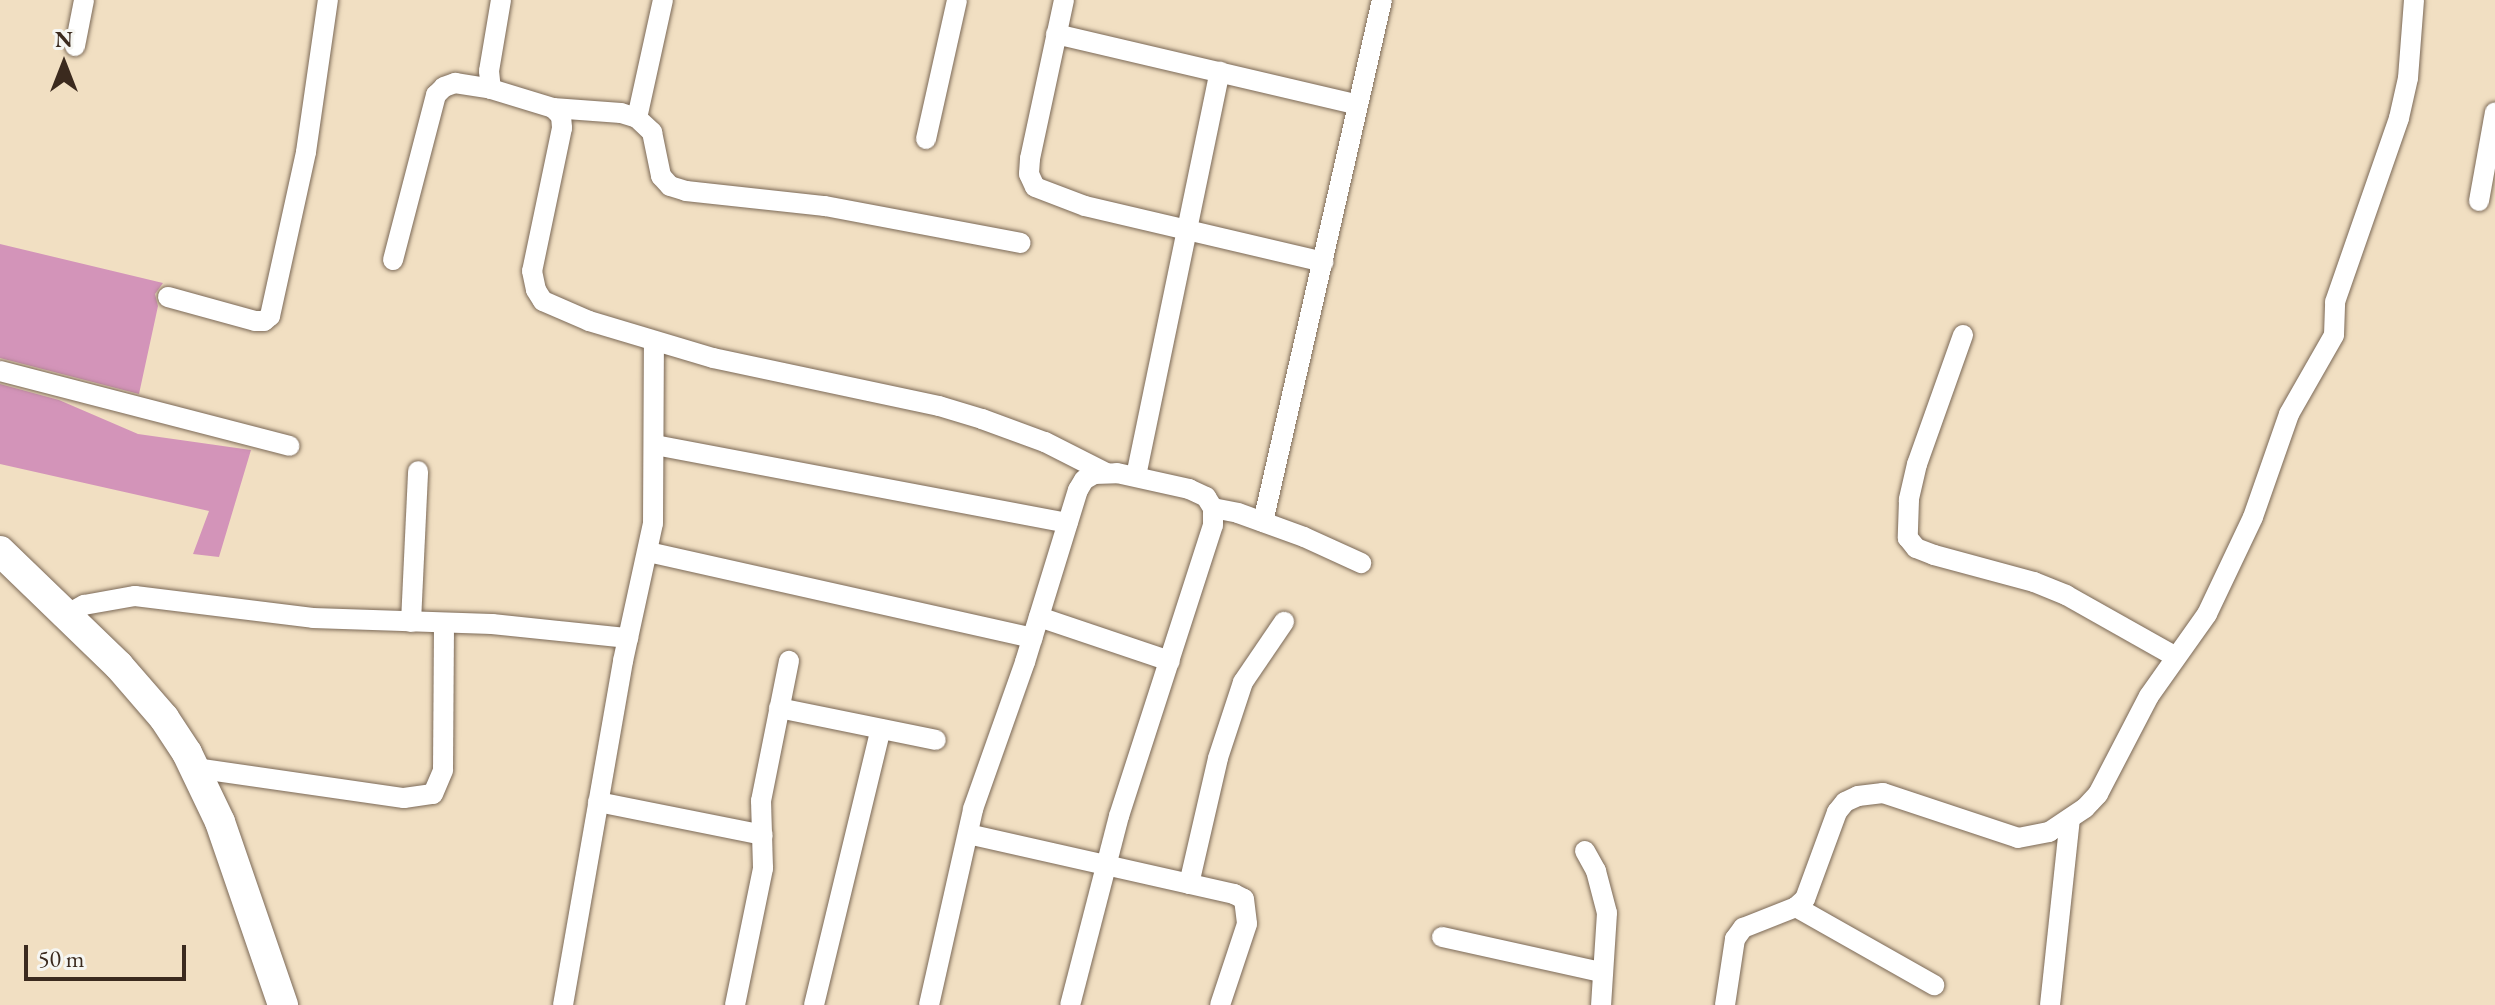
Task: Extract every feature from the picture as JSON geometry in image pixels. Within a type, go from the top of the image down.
[{"type":"street","points":[[75,46],[84,0]]},
{"type":"street","points":[[168,297],[244,319],[264,321],[270,316],[306,152],[328,0]]},
{"type":"street","points":[[491,89],[489,71],[501,0]]},
{"type":"street","points":[[637,118],[663,0]]},
{"type":"street","points":[[926,139],[957,0]]},
{"type":"street","points":[[1064,0],[1030,159],[1029,174],[1035,187],[1085,206],[1324,262]]},
{"type":"street","points":[[1263,522],[1382,0]]},
{"type":"street","points":[[1725,1005],[1735,939],[1743,928],[1757,920],[1796,907],[1812,886],[1837,812],[1845,802],[1858,796],[1892,796],[2018,838],[2049,832],[2070,819],[2098,794],[2149,696],[2207,614],[2235,559],[2289,414],[2334,335],[2335,302],[2399,118],[2408,78],[2414,0]]},
{"type":"street","points":[[1056,34],[1358,105]]},
{"type":"street","points":[[1136,476],[1220,72]]},
{"type":"street","points":[[393,260],[436,95],[444,87],[455,83],[491,89],[553,108],[621,113],[637,118],[652,132],[661,176],[670,186],[887,216],[1021,243]]},
{"type":"street","points":[[553,108],[561,116],[562,128],[532,271],[536,290],[543,301],[654,341],[777,373],[939,406],[1034,438],[1106,473],[1136,476],[1189,489],[1206,497],[1213,508],[1209,542],[1104,866],[1070,1005]]},
{"type":"street","points":[[2479,201],[2495,112]]},
{"type":"street","points":[[1963,335],[1917,464],[1909,500],[1908,538],[1916,548],[1934,555],[2034,582],[2066,595],[2176,657]]},
{"type":"street","points":[[563,1005],[628,638],[653,523],[654,341]]},
{"type":"street","points":[[0,371],[289,446]]},
{"type":"street","points":[[655,445],[1068,523]]},
{"type":"street","points":[[411,622],[418,471]]},
{"type":"street","points":[[929,1005],[968,834],[1068,523],[1084,480],[1106,473]]},
{"type":"street","points":[[1213,508],[1263,522],[1361,563]]},
{"type":"street","points":[[0,551],[119,666],[164,718],[195,768],[220,822],[283,1005]]},
{"type":"street","points":[[648,552],[1033,638]]},
{"type":"street","points":[[66,615],[84,605],[135,596],[313,618],[534,627],[628,638]]},
{"type":"street","points":[[1039,617],[1170,661]]},
{"type":"street","points":[[1189,884],[1218,758],[1243,682],[1284,622]]},
{"type":"street","points":[[195,768],[404,798],[433,794],[439,786],[444,758],[444,623]]},
{"type":"street","points":[[735,1005],[763,868],[761,801],[789,661]]},
{"type":"street","points":[[779,708],[936,740]]},
{"type":"street","points":[[814,1005],[881,729]]},
{"type":"street","points":[[598,802],[763,835]]},
{"type":"street","points":[[2050,1005],[2070,819]]},
{"type":"street","points":[[968,834],[1234,894],[1244,899],[1248,911],[1220,1005]]},
{"type":"street","points":[[1585,851],[1596,871],[1607,913],[1601,1005]]},
{"type":"street","points":[[1796,907],[1934,985]]},
{"type":"street","points":[[1442,937],[1601,972]]},
{"type":"building","points":[[0,244],[163,283],[155,294],[158,306],[139,394],[0,358]]},
{"type":"building","points":[[0,384],[59,400],[138,434],[251,450],[219,557],[193,554],[209,511],[0,464]]}]
